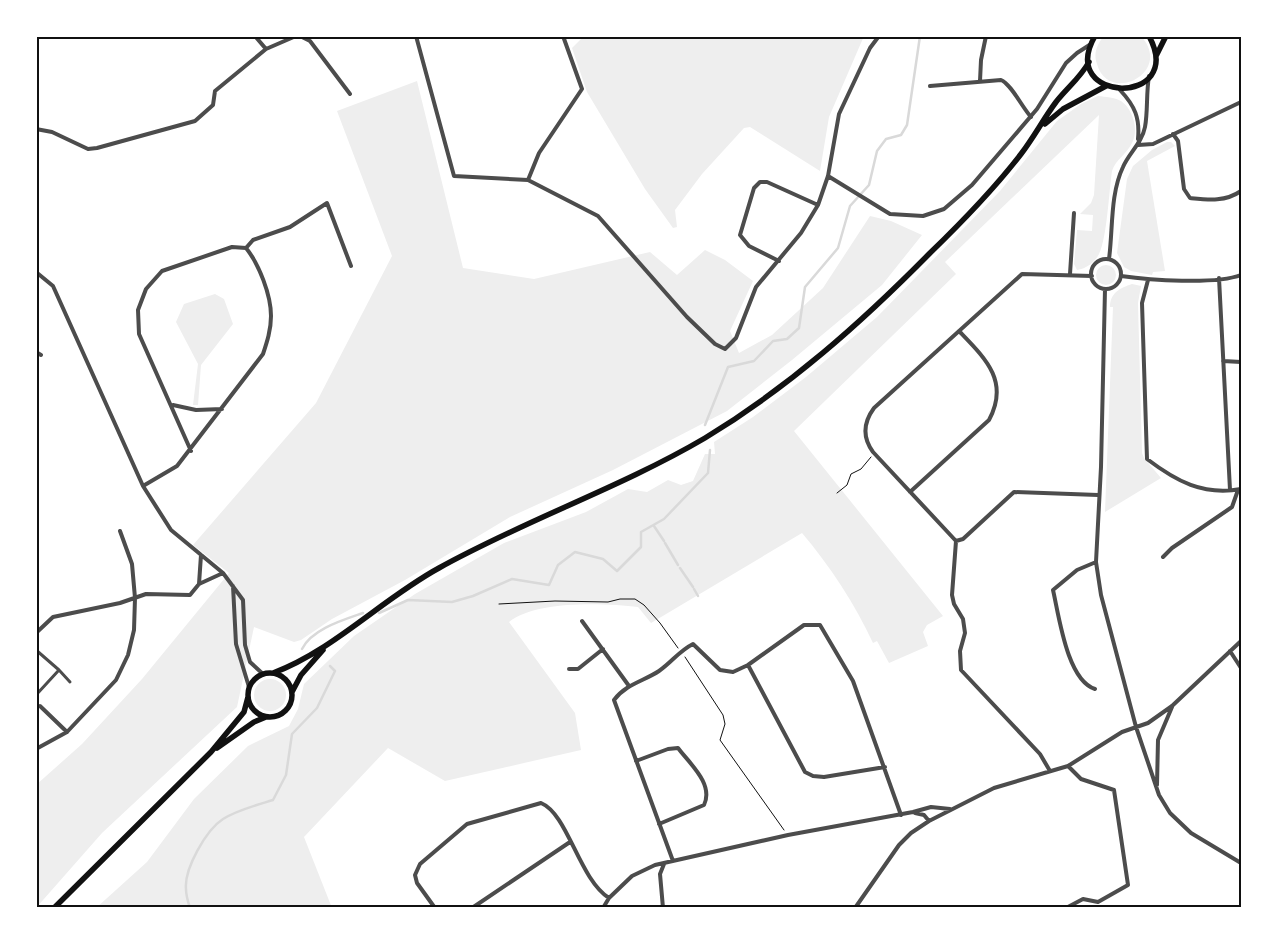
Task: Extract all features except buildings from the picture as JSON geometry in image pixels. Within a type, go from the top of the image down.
[{"type":"main road","points":[[1095,36],[1091,44],[1089,62],[1092,72],[1106,86],[1120,90],[1131,89],[1141,84],[1149,76],[1166,36]]},
{"type":"main road","points":[[1149,36],[1156,56]]},
{"type":"main road","points":[[54,908],[98,862],[211,752],[244,712],[249,687],[257,677],[293,666],[328,644],[391,597],[438,568],[641,472],[704,438],[748,411],[840,341],[894,290],[998,182],[1057,101],[1081,76],[1089,62]]},
{"type":"main road","points":[[1039,128],[1063,109],[1106,86]]},
{"type":"main road","points":[[211,752],[254,722],[266,717],[280,715],[285,711],[292,699],[292,692],[301,675],[328,644]]},
{"type":"main road","points":[[273,673],[285,679],[292,692]]},
{"type":"main road","points":[[248,697],[254,710],[266,717]]},
{"type":"street","points":[[255,36],[266,49]]},
{"type":"street","points":[[36,129],[52,132],[88,149],[98,148],[195,121],[213,105],[215,91],[266,49],[296,36]]},
{"type":"street","points":[[300,36],[310,41],[350,94]]},
{"type":"street","points":[[416,36],[454,176],[528,180],[598,216],[687,317],[715,344],[725,348],[736,338],[756,287],[801,234],[818,205],[828,176],[839,114],[870,48],[879,36]]},
{"type":"street","points":[[528,180],[539,153],[582,89],[563,36]]},
{"type":"street","points":[[980,81],[981,60],[986,36]]},
{"type":"street","points":[[828,176],[890,214],[922,216],[944,210],[972,185],[1031,116],[1066,63],[1091,44]]},
{"type":"street","points":[[1109,259],[1117,186],[1123,167],[1138,145],[1145,127],[1145,97],[1149,76]]},
{"type":"street","points":[[930,86],[1002,80],[1007,82],[1021,106],[1031,116]]},
{"type":"street","points":[[1120,90],[1136,110],[1140,123],[1138,145]]},
{"type":"street","points":[[1138,145],[1153,144],[1241,102]]},
{"type":"street","points":[[1173,134],[1178,141],[1184,189],[1190,198],[1216,201],[1241,191]]},
{"type":"street","points":[[779,261],[749,246],[740,235],[754,188],[760,182],[767,182],[818,205]]},
{"type":"street","points":[[246,248],[254,240],[290,227],[327,203],[351,266]]},
{"type":"street","points":[[1070,274],[1074,213]]},
{"type":"street","points":[[143,486],[177,466],[191,451],[263,354],[269,337],[271,315],[267,295],[253,257],[246,248],[232,247],[162,271],[146,289],[138,310],[139,334],[191,451]]},
{"type":"street","points":[[1109,259],[1120,267],[1121,276],[1114,287],[1106,289],[1098,286],[1092,276],[1096,263],[1109,259]]},
{"type":"street","points":[[36,272],[53,286],[143,486],[171,530],[223,573],[243,600],[245,645],[250,662],[263,674]]},
{"type":"street","points":[[1050,771],[1040,754],[961,670],[960,651],[965,633],[962,619],[954,604],[952,595],[956,541],[873,452],[865,434],[869,416],[1022,274],[1092,276]]},
{"type":"street","points":[[1121,276],[1148,280],[1219,278],[1241,275]]},
{"type":"street","points":[[1219,278],[1230,490]]},
{"type":"street","points":[[1148,280],[1142,303],[1147,459],[1170,477],[1193,487],[1239,489],[1232,507],[1172,548],[1163,557]]},
{"type":"street","points":[[1106,289],[1096,562],[1101,595],[1136,727],[1157,789],[1170,813],[1179,823],[1211,846],[1241,863]]},
{"type":"street","points":[[910,492],[988,420],[994,411],[996,398],[995,374],[989,362],[959,331]]},
{"type":"street","points":[[36,352],[41,355]]},
{"type":"street","points":[[1223,361],[1241,362]]},
{"type":"street","points":[[172,405],[196,410],[222,409]]},
{"type":"street","points":[[956,541],[963,539],[1014,492],[1098,495]]},
{"type":"street","points":[[36,749],[67,732],[116,680],[128,655],[132,638],[135,598],[132,564],[120,531]]},
{"type":"street","points":[[199,584],[201,555]]},
{"type":"street","points":[[1095,689],[1087,687],[1073,668],[1053,590],[1077,570],[1096,562]]},
{"type":"street","points":[[36,633],[53,617],[146,594],[190,595],[199,584],[223,573]]},
{"type":"street","points":[[233,584],[236,644],[249,687]]},
{"type":"street","points":[[582,621],[629,686]]},
{"type":"street","points":[[673,861],[623,729],[614,700],[629,686],[659,671],[681,650],[693,644],[720,670],[733,672],[748,664],[804,625],[820,625],[853,681],[901,815]]},
{"type":"street","points":[[855,908],[899,845],[929,821],[994,788],[1068,766],[1122,732],[1148,723],[1172,706],[1241,641]]},
{"type":"street","points":[[36,650],[70,682]]},
{"type":"street","points":[[569,669],[578,669],[603,650]]},
{"type":"street","points":[[1230,651],[1241,668]]},
{"type":"street","points":[[748,664],[805,772],[814,776],[824,777],[885,767]]},
{"type":"street","points":[[36,695],[59,670]]},
{"type":"street","points":[[40,706],[67,732]]},
{"type":"street","points":[[1157,789],[1157,745],[1172,706]]},
{"type":"street","points":[[636,761],[668,749],[678,748],[707,787],[709,796],[704,805],[660,824]]},
{"type":"street","points":[[1066,908],[1083,899],[1098,902],[1128,885],[1114,790],[1081,779],[1068,766]]},
{"type":"street","points":[[435,908],[417,883],[416,875],[420,864],[467,824],[541,803],[548,806],[594,886],[609,898]]},
{"type":"street","points":[[603,908],[609,898],[632,876],[655,865],[788,835],[901,815],[931,807],[951,809]]},
{"type":"street","points":[[913,812],[924,815],[929,821]]},
{"type":"street","points":[[472,908],[570,842]]},
{"type":"street","points":[[662,908],[660,874],[664,864]]},
{"type":"path","points":[[837,492],[847,485],[851,474],[861,469],[869,461],[873,452]]},
{"type":"path","points":[[499,604],[635,600],[644,605],[681,650],[723,715],[725,724],[720,740],[788,835]]},
{"type":"shaded area","points":[[584,36],[864,36],[829,117],[820,171],[750,127],[744,128],[702,174],[675,210],[677,227],[673,228],[645,189],[587,92],[572,48]]},
{"type":"shaded area","points":[[1104,36],[1141,36],[1149,50],[1150,62],[1144,72],[1136,79],[1124,83],[1113,82],[1103,76],[1095,57],[1099,42]]},
{"type":"shaded area","points":[[417,81],[463,268],[534,279],[650,252],[677,275],[705,250],[725,260],[753,281],[730,331],[739,353],[772,335],[823,288],[870,216],[891,221],[922,235],[882,285],[727,411],[613,470],[510,517],[405,580],[332,619],[301,640],[294,642],[254,627],[237,707],[102,833],[36,908],[36,785],[82,744],[142,679],[229,573],[193,545],[316,403],[392,256],[337,111]]},
{"type":"shaded area","points":[[1098,96],[1110,97],[1121,101],[1132,114],[1135,132],[1130,147],[1116,163],[1112,171],[1104,237],[1102,247],[1095,260],[1087,267],[1077,270],[1074,264],[1077,230],[1092,231],[1093,215],[1080,214],[1091,203],[1094,195],[1099,115],[945,262],[956,274],[794,431],[943,616],[927,625],[923,632],[928,646],[889,663],[877,641],[873,643],[841,586],[802,533],[651,623],[638,607],[590,604],[536,610],[521,615],[509,622],[575,713],[581,750],[445,781],[388,748],[304,837],[332,908],[96,908],[147,862],[194,799],[248,746],[289,726],[298,709],[304,684],[354,636],[415,594],[504,543],[586,512],[628,489],[647,492],[668,480],[681,485],[693,481],[705,454],[715,454],[714,442],[753,417],[806,377],[877,317],[1000,191],[1057,121],[1081,104]]},
{"type":"shaded area","points":[[1167,142],[1171,142],[1175,146],[1147,161],[1165,271],[1153,272],[1152,275],[1131,271],[1124,267],[1117,253],[1127,179],[1133,166],[1152,150]]},
{"type":"shaded area","points":[[1106,265],[1113,268],[1116,275],[1113,282],[1106,285],[1099,282],[1096,275],[1099,268]]},
{"type":"shaded area","points":[[1132,284],[1141,286],[1138,303],[1142,453],[1161,478],[1105,512],[1113,307],[1110,307],[1110,302],[1116,292]]},
{"type":"shaded area","points":[[215,294],[224,299],[233,324],[201,365],[198,405],[193,405],[198,364],[176,322],[184,304]]},
{"type":"shaded area","points":[[270,679],[276,680],[281,684],[285,689],[285,701],[281,706],[276,710],[270,711],[264,710],[259,706],[255,701],[254,695],[255,689],[259,684],[264,680]]},
{"type":"waterway","points":[[705,425],[728,367],[754,361],[773,341],[787,339],[799,328],[805,287],[838,248],[850,206],[869,185],[877,151],[886,139],[901,135],[907,125],[920,36]]},
{"type":"waterway","points":[[379,613],[408,600],[452,602],[473,596],[512,579],[549,585],[558,565],[575,552],[603,559],[617,571],[641,547],[641,532],[664,519],[708,473],[710,450]]},
{"type":"waterway","points":[[654,526],[664,541]]},
{"type":"waterway","points":[[665,543],[678,565]]},
{"type":"waterway","points":[[680,568],[693,587]]},
{"type":"waterway","points":[[694,589],[698,596]]},
{"type":"waterway","points":[[302,649],[320,631],[363,613]]},
{"type":"waterway","points":[[190,908],[186,894],[186,881],[197,851],[216,824],[223,819],[241,810],[273,800],[286,775],[292,734],[317,708],[335,671],[330,666]]}]
